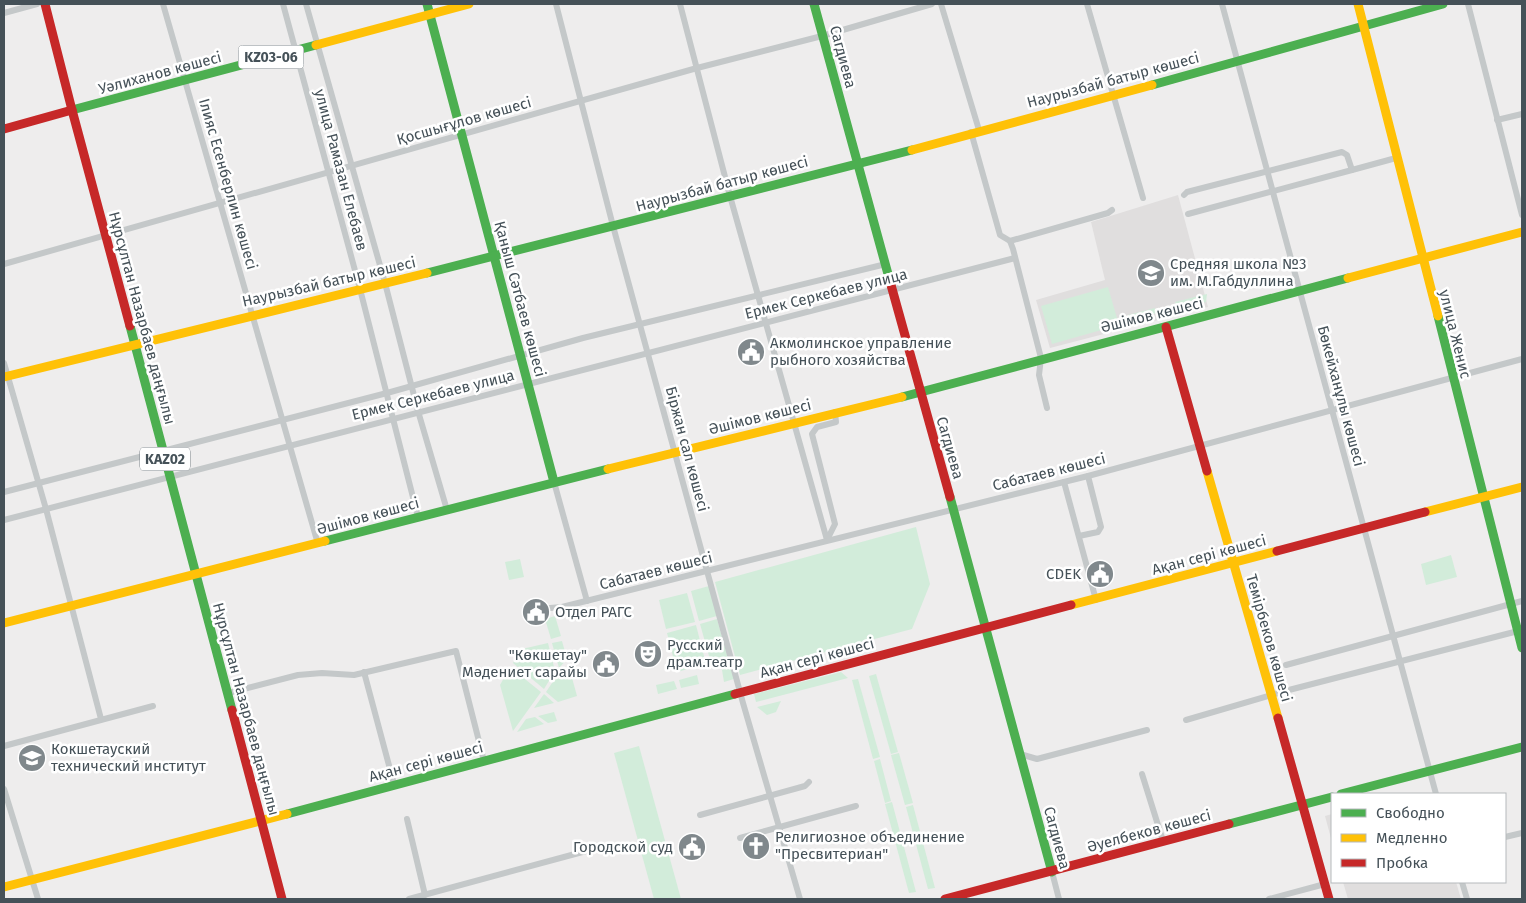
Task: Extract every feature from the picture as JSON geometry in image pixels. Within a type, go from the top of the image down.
[{"type":"main road","name":"Нұрсұлтан Назарбаев даңғылы","points":[[45,4],[133,343],[282,899]]},
{"type":"main road","name":"Қаныш Сәтбаев көшесі","points":[[427,4],[554,482]]},
{"type":"main road","name":"Уәлиханов көшесі","points":[[4,129],[469,4]]},
{"type":"main road","name":"Сагдиева","points":[[814,4],[1052,872]]},
{"type":"main road","name":"улица Женис","points":[[1358,4],[1483,497],[1520,631],[1522,648]]},
{"type":"main road","name":"Наурызбай батыр көшесі","points":[[6,377],[251,314],[495,257],[858,163],[1443,4]]},
{"type":"main road","name":"Әшімов көшесі","points":[[4,622],[318,544],[554,482],[835,412],[920,393],[1041,358],[1422,260],[1522,232]]},
{"type":"main road","name":"Темірбеков көшесі","points":[[1166,326],[1329,899]]},
{"type":"main road","name":"Ақан сері көшесі","points":[[4,887],[262,821],[394,784],[986,627],[1096,600],[1522,487]]},
{"type":"main road","points":[[1345,793],[1522,747]]},
{"type":"main road","name":"Әуелбеков көшесі","points":[[945,899],[1331,796]]},
{"type":"street","points":[[4,13],[37,4]]},
{"type":"street","name":"Ілияс Есенберлин көшесі","points":[[163,4],[318,544]]},
{"type":"street","name":"улица Рамазан Елебаев","points":[[283,4],[388,393],[418,518]]},
{"type":"street","name":"улица Рамазан Елебаев","points":[[306,4],[353,165],[418,411],[447,510]]},
{"type":"street","name":"Біржан сал көшесі","points":[[556,4],[613,226],[740,693],[800,899]]},
{"type":"street","points":[[680,4],[730,196],[827,540]]},
{"type":"street","name":"Қосшығұлов көшесі","points":[[4,264],[697,68],[822,36],[932,4]]},
{"type":"street","points":[[941,4],[975,131],[1000,235],[1010,240],[1108,213],[1112,210]]},
{"type":"street","points":[[1087,4],[1143,198]]},
{"type":"street","name":"Бөкейханұлы көшесі","points":[[1222,4],[1436,793]]},
{"type":"street","points":[[1468,4],[1522,215]]},
{"type":"street","points":[[1497,120],[1522,114]]},
{"type":"street","points":[[1184,195],[1187,192],[1342,152],[1347,155],[1352,170]]},
{"type":"street","points":[[1188,214],[1396,158]]},
{"type":"street","points":[[1010,240],[1041,358],[1039,375],[1047,408]]},
{"type":"street","name":"Ермек Серкебаев улица","points":[[4,520],[289,444],[1015,258]]},
{"type":"street","name":"Ермек Серкебаев улица","points":[[4,492],[388,393],[583,338],[759,297],[886,264]]},
{"type":"street","name":"Сабатаев көшесі","points":[[550,608],[587,601],[1088,476],[1522,359]]},
{"type":"street","points":[[4,364],[6,377],[46,509],[101,719]]},
{"type":"street","points":[[827,540],[834,524],[812,434],[817,427],[836,422],[835,412]]},
{"type":"street","points":[[1079,536],[1098,532],[1100,527],[1088,476]]},
{"type":"street","name":"Қаныш Сәтбаев көшесі","points":[[554,482],[587,601]]},
{"type":"street","points":[[1064,482],[1096,600]]},
{"type":"street","points":[[1286,665],[1522,601]]},
{"type":"street","points":[[1186,720],[1400,661],[1520,631]]},
{"type":"street","points":[[228,693],[298,674],[322,673],[344,675],[456,651],[484,761]]},
{"type":"street","points":[[364,672],[394,784]]},
{"type":"street","points":[[4,746],[153,706]]},
{"type":"street","points":[[1020,754],[1037,759],[1147,730]]},
{"type":"street","points":[[1142,774],[1163,842]]},
{"type":"street","points":[[700,815],[805,786],[809,782]]},
{"type":"street","points":[[4,789],[38,899]]},
{"type":"street","points":[[740,838],[856,806]]},
{"type":"street","points":[[407,818],[421,897]]},
{"type":"street","points":[[1506,837],[1522,833]]},
{"type":"street","points":[[409,899],[601,847]]},
{"type":"street","name":"Сагдиева","points":[[1052,872],[1059,899]]},
{"type":"street","points":[[1462,883],[1467,899]]},
{"type":"street","points":[[1269,899],[1325,884]]},
{"type":"shaded area","name":"Средняя школа №3 им. М.Габдуллина","points":[[1178,195],[1208,307],[1050,348],[1036,300],[1105,280],[1091,222]]},
{"type":"shaded area","points":[[1331,814],[1331,838],[1325,816]]},
{"type":"shaded area","points":[[1343,883],[1456,883],[1461,899],[1348,899]]},
{"type":"green space","points":[[1108,287],[1119,325],[1052,344],[1041,306]]},
{"type":"green space","points":[[1207,294],[1206,302],[1177,309],[1175,302]]},
{"type":"green space","points":[[1155,308],[1156,313],[1129,321],[1128,315]]},
{"type":"green space","points":[[916,527],[930,584],[912,629],[740,675],[715,582]]},
{"type":"green space","points":[[1451,555],[1457,577],[1426,585],[1421,564]]},
{"type":"green space","points":[[520,559],[524,577],[509,580],[505,562]]},
{"type":"green space","points":[[709,586],[717,616],[699,621],[691,591]]},
{"type":"green space","points":[[687,593],[695,622],[666,629],[659,600]]},
{"type":"green space","points":[[555,616],[561,636],[551,639],[545,619]]},
{"type":"green space","points":[[717,619],[734,679],[724,682],[722,670],[715,662],[711,663],[700,624]]},
{"type":"green space","points":[[696,625],[706,664],[677,672],[667,633]]},
{"type":"green space","points":[[562,641],[567,659],[559,668],[552,643]]},
{"type":"green space","points":[[548,643],[555,671],[544,689],[513,663],[522,649]]},
{"type":"green space","points":[[510,667],[541,692],[513,731],[500,685]]},
{"type":"green space","points":[[569,667],[577,696],[558,702],[546,692],[560,671]]},
{"type":"green space","points":[[841,672],[848,678],[756,702],[754,694]]},
{"type":"green space","points":[[876,674],[898,752],[891,754],[869,676]]},
{"type":"green space","points":[[697,675],[699,684],[681,688],[679,680]]},
{"type":"green space","points":[[858,679],[880,757],[873,759],[852,680]]},
{"type":"green space","points":[[674,681],[677,689],[658,694],[656,685]]},
{"type":"green space","points":[[544,694],[554,703],[534,708]]},
{"type":"green space","points":[[781,701],[776,712],[767,715],[757,707]]},
{"type":"green space","points":[[554,712],[557,721],[548,723],[538,716]]},
{"type":"green space","points":[[535,717],[544,724],[517,732],[526,719]]},
{"type":"green space","points":[[639,746],[681,899],[654,899],[614,753]]},
{"type":"green space","points":[[899,753],[913,803],[905,805],[891,755]]},
{"type":"green space","points":[[880,759],[891,801],[885,803],[874,761]]},
{"type":"green space","points":[[892,802],[916,892],[909,893],[885,804]]},
{"type":"green space","points":[[913,805],[935,888],[928,889],[906,807]]},
{"type":"traffic: fast","points":[[427,4],[554,482]]},
{"type":"traffic: fast","points":[[814,4],[891,285]]},
{"type":"traffic: fast","points":[[1152,85],[1443,4]]},
{"type":"traffic: fast","points":[[72,110],[316,45]]},
{"type":"traffic: fast","points":[[427,273],[912,150]]},
{"type":"traffic: fast","points":[[902,397],[1348,278]]},
{"type":"traffic: fast","points":[[1438,316],[1522,648]]},
{"type":"traffic: fast","points":[[130,326],[232,710]]},
{"type":"traffic: fast","points":[[325,541],[608,469]]},
{"type":"traffic: fast","points":[[950,497],[1052,872]]},
{"type":"traffic: fast","points":[[287,814],[735,694]]},
{"type":"traffic: fast","points":[[1345,793],[1522,747]]},
{"type":"traffic: fast","points":[[1229,824],[1331,797]]},
{"type":"traffic: slow","points":[[316,45],[469,4]]},
{"type":"traffic: slow","points":[[1358,4],[1438,316]]},
{"type":"traffic: slow","points":[[912,150],[1152,85]]},
{"type":"traffic: slow","points":[[1348,278],[1522,232]]},
{"type":"traffic: slow","points":[[4,377],[427,273]]},
{"type":"traffic: slow","points":[[608,469],[902,397]]},
{"type":"traffic: slow","points":[[1207,471],[1278,718]]},
{"type":"traffic: slow","points":[[1425,512],[1522,487]]},
{"type":"traffic: slow","points":[[4,623],[325,541]]},
{"type":"traffic: slow","points":[[1071,605],[1277,551]]},
{"type":"traffic: slow","points":[[4,887],[287,814]]},
{"type":"traffic: jam","points":[[45,4],[72,110]]},
{"type":"traffic: jam","points":[[4,129],[72,110],[130,326]]},
{"type":"traffic: jam","points":[[891,285],[950,497]]},
{"type":"traffic: jam","points":[[1166,327],[1207,471]]},
{"type":"traffic: jam","points":[[1277,551],[1425,512]]},
{"type":"traffic: jam","points":[[735,694],[1071,605]]},
{"type":"traffic: jam","points":[[232,710],[282,899]]},
{"type":"traffic: jam","points":[[1278,718],[1329,899]]},
{"type":"traffic: jam","points":[[945,899],[1229,824]]},
{"type":"place","name":"Средняя школа №3 им. М.Габдуллина","points":[[1151,273]]},
{"type":"place","name":"Акмолинское управление рыбного хозяйства","points":[[751,352]]},
{"type":"place","name":"CDEK","points":[[1100,574]]},
{"type":"place","name":"Отдел РАГС","points":[[536,612]]},
{"type":"place","name":"Русский драм.театр","points":[[648,654]]},
{"type":"place","name":"\"Көкшетау\" Мәдениет сарайы","points":[[606,664]]},
{"type":"place","name":"Кокшетауский технический институт","points":[[32,758]]},
{"type":"place","name":"Религиозное объединение \"Пресвитериан\"","points":[[756,846]]},
{"type":"place","name":"Городской суд","points":[[692,847]]}]
